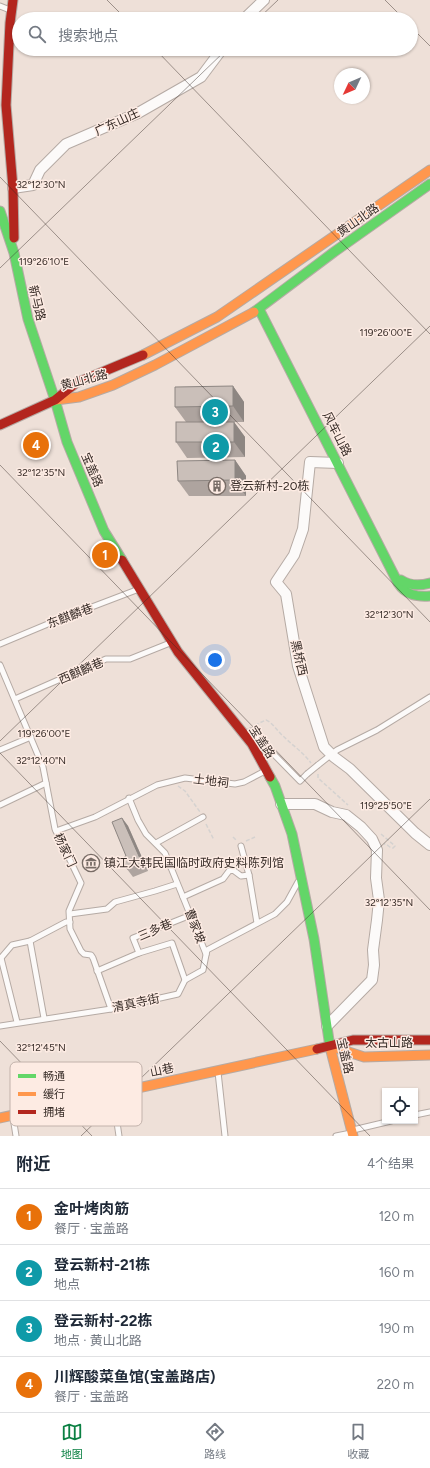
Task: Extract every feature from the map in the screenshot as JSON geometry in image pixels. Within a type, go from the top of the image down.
[{"type":"street","points":[[13,0],[6,105],[13,188],[14,253]]},
{"type":"street","points":[[251,12],[264,0]]},
{"type":"street","name":"广东山庄","points":[[13,188],[33,185],[40,170],[66,144],[138,113],[201,77],[217,56]]},
{"type":"street","name":"黄山北路","points":[[55,400],[76,383],[149,352],[217,317],[430,170]]},
{"type":"street","name":"黄山北路","points":[[55,400],[79,396],[113,385],[162,362],[259,309],[334,252],[430,184]]},
{"type":"street","name":"新马路","points":[[0,211],[14,253],[28,319],[55,400]]},
{"type":"street","name":"风车山路","points":[[259,309],[392,570],[397,584],[411,595],[420,597],[430,596]]},
{"type":"street","points":[[0,425],[55,400]]},
{"type":"street","name":"宝盖路","points":[[55,400],[67,442],[104,531],[178,652],[248,733],[252,744],[275,786],[292,834],[314,939],[330,1046],[352,1133]]},
{"type":"street","name":"黑桥西","points":[[338,463],[310,462],[303,529],[294,555],[276,582],[286,594],[298,666],[324,747],[350,769],[415,834],[430,845]]},
{"type":"street","points":[[392,570],[402,581],[409,585],[419,586],[430,583]]},
{"type":"street","points":[[281,804],[315,804],[332,812],[346,815],[361,827],[372,839],[377,850],[376,878],[379,900],[378,920],[373,950],[374,965],[372,980],[327,1026]]},
{"type":"street","name":"太古山路","points":[[330,1046],[353,1040],[430,1040]]},
{"type":"street","name":"太古山路","points":[[330,1046],[364,1057],[430,1055]]},
{"type":"street","name":"山巷","points":[[142,1088],[330,1046]]},
{"type":"street","name":"山巷","points":[[0,1118],[10,1116]]},
{"type":"lane","points":[[0,6],[12,11]]},
{"type":"lane","name":"东麒麟巷","points":[[0,644],[55,621],[140,589]]},
{"type":"lane","name":"西麒麟巷","points":[[15,700],[106,659],[130,659],[172,642]]},
{"type":"lane","name":"杨家门","points":[[0,665],[44,767],[56,831],[80,883],[74,902],[71,905],[70,928],[79,949],[84,954],[91,955],[111,1009]]},
{"type":"lane","points":[[248,733],[300,781],[315,765],[331,754],[377,730],[430,697]]},
{"type":"lane","points":[[0,750],[31,737]]},
{"type":"lane","name":"土地祠","points":[[56,831],[95,817],[129,798],[157,785],[185,778],[235,784],[244,782],[266,770]]},
{"type":"lane","points":[[0,805],[46,783]]},
{"type":"lane","name":"曹家坡","points":[[129,798],[138,820],[146,834],[165,853],[191,915],[205,956]]},
{"type":"lane","points":[[156,843],[202,817]]},
{"type":"lane","points":[[242,844],[257,923]]},
{"type":"lane","name":"曹家坡","points":[[183,897],[223,879],[229,871],[233,870],[241,876],[249,875]]},
{"type":"lane","name":"曹家坡","points":[[205,956],[207,950],[275,914],[287,902],[301,877]]},
{"type":"lane","points":[[70,914],[106,909],[115,902],[177,884]]},
{"type":"lane","name":"三多巷","points":[[139,953],[133,938],[191,915]]},
{"type":"lane","points":[[17,1022],[0,958],[12,945],[30,941],[66,922],[70,922]]},
{"type":"lane","points":[[30,941],[44,1018]]},
{"type":"lane","name":"三多巷","points":[[97,971],[139,953],[172,942],[185,980]]},
{"type":"lane","name":"清真寺街","points":[[0,1026],[17,1022],[111,1009],[178,994],[185,980],[202,970],[205,956]]},
{"type":"lane","points":[[218,1071],[225,1136]]},
{"type":"lane","points":[[418,1114],[430,1112]]},
{"type":"lane","points":[[336,1136],[352,1133],[382,1124]]},
{"type":"lane","points":[[15,1126],[16,1136]]},
{"type":"lane","points":[[118,1126],[119,1136]]},
{"type":"path","points":[[248,733],[252,726],[266,720],[270,722],[315,765]]},
{"type":"path","points":[[317,771],[318,778],[352,809]]},
{"type":"path","name":"土地祠","points":[[176,780],[179,787],[185,791],[202,817],[214,840]]},
{"type":"path","points":[[377,850],[384,844],[391,848],[394,846],[380,834]]},
{"type":"path","points":[[242,844],[255,837]]},
{"type":"building","points":[[233,386],[233,406],[175,407],[175,387]]},
{"type":"building","points":[[176,422],[234,422],[234,442],[176,442]]},
{"type":"building","points":[[235,460],[235,480],[178,481],[177,461]]},
{"type":"building","points":[[122,818],[142,863],[127,869],[123,858],[126,856],[112,822]]},
{"type":"traffic: fast","points":[[254,312],[334,252],[430,184]]},
{"type":"traffic: fast","points":[[0,211],[14,253],[28,319],[55,400],[67,442],[104,531],[122,560]]},
{"type":"traffic: fast","points":[[259,309],[398,583],[408,593],[420,596],[430,596]]},
{"type":"traffic: fast","points":[[401,580],[415,585],[430,583]]},
{"type":"traffic: fast","points":[[270,777],[275,786],[292,834],[314,939],[330,1047]]},
{"type":"traffic: slow","points":[[143,355],[217,317],[430,170]]},
{"type":"traffic: slow","points":[[56,400],[79,397],[113,385],[155,365],[254,312]]},
{"type":"traffic: slow","points":[[330,1046],[364,1057],[430,1055]]},
{"type":"traffic: slow","points":[[330,1047],[353,1136]]},
{"type":"traffic: slow","points":[[142,1087],[317,1049]]},
{"type":"traffic: slow","points":[[0,1118],[10,1116]]},
{"type":"traffic: jam","points":[[13,0],[10,23],[6,105],[13,188],[14,238]]},
{"type":"traffic: jam","points":[[0,425],[55,400],[76,383],[143,355]]},
{"type":"traffic: jam","points":[[122,560],[178,652],[252,744],[270,777]]},
{"type":"traffic: jam","points":[[317,1049],[353,1040],[430,1040]]},
{"type":"place","name":"登云新村-22栋","points":[[215,412]]},
{"type":"place","name":"川辉酸菜鱼馆(宝盖路店)","points":[[36,445]]},
{"type":"place","name":"登云新村-21栋","points":[[216,447]]},
{"type":"place","name":"登云新村-20栋","points":[[217,486]]},
{"type":"place","name":"金叶烤肉筋","points":[[105,555]]},
{"type":"place","name":"镇江大韩民国临时政府史料陈列馆","points":[[91,863]]}]
